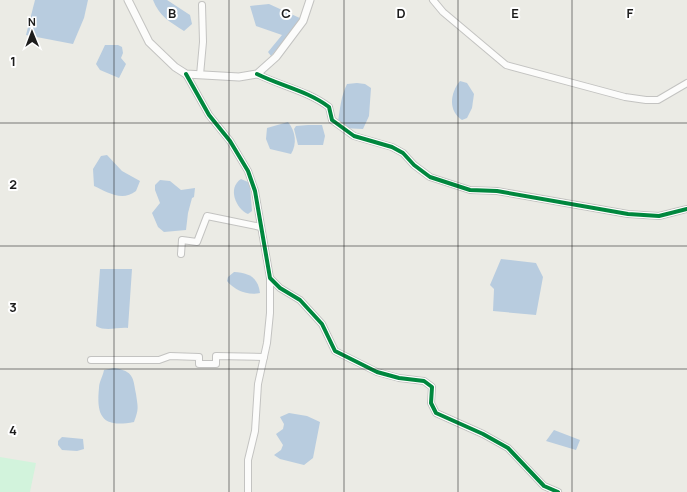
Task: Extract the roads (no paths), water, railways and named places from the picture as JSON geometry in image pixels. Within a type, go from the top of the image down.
[{"type":"street","points":[[128,0],[149,42],[175,68],[186,74],[240,77],[257,74],[276,58],[303,21],[310,0]]},
{"type":"street","points":[[433,0],[443,12],[506,65],[625,97],[646,100],[663,97],[687,83]]},
{"type":"street","points":[[200,75],[203,42],[202,5]]},
{"type":"street","points":[[186,74],[209,115],[230,141],[248,171],[255,190],[270,278],[270,313],[264,357],[258,384],[255,431],[248,460],[248,492]]},
{"type":"street","points":[[257,74],[272,81],[295,88],[318,100],[329,107],[330,116],[336,125],[360,139],[392,147],[403,153],[422,172],[441,182],[470,190],[497,191],[628,214],[659,216],[687,209]]},
{"type":"street","points":[[181,254],[182,240],[197,242],[207,216],[261,227]]},
{"type":"street","points":[[270,278],[280,288],[300,300],[322,324],[336,351],[377,372],[399,378],[424,381],[432,387],[431,403],[436,413],[483,434],[508,448],[544,486],[558,492]]},
{"type":"street","points":[[91,360],[154,360],[170,356],[199,357],[199,364],[216,364],[216,356],[264,357]]},
{"type":"water","points":[[35,0],[88,0],[84,18],[73,44],[26,35]]},
{"type":"water","points":[[153,0],[167,0],[190,15],[192,24],[184,31],[158,10]]},
{"type":"water","points":[[269,4],[302,19],[271,56],[268,52],[282,35],[256,26],[250,6]]},
{"type":"water","points":[[105,45],[118,45],[122,47],[123,53],[121,58],[126,64],[119,78],[100,70],[96,64]]},
{"type":"water","points":[[460,81],[467,83],[474,94],[472,108],[467,118],[462,120],[454,112],[452,102],[454,91]]},
{"type":"water","points":[[347,84],[365,84],[371,88],[369,116],[363,129],[342,128],[338,122],[343,93]]},
{"type":"water","points":[[288,122],[293,130],[295,138],[291,154],[270,149],[266,139],[267,128]]},
{"type":"water","points":[[322,125],[325,136],[323,145],[298,145],[294,129],[296,126]]},
{"type":"water","points":[[107,155],[122,171],[140,181],[136,191],[125,196],[120,196],[94,186],[93,169],[101,156]]},
{"type":"water","points":[[241,179],[248,182],[250,185],[252,211],[248,214],[240,208],[234,193],[234,188]]},
{"type":"water","points":[[160,180],[170,181],[181,190],[195,188],[194,197],[192,198],[188,213],[186,230],[164,232],[158,227],[152,213],[160,203],[155,190],[155,185]]},
{"type":"water","points":[[501,259],[536,263],[543,277],[536,315],[493,311],[494,289],[490,285]]},
{"type":"water","points":[[100,269],[132,269],[128,328],[104,329],[96,326]]},
{"type":"water","points":[[234,272],[244,273],[252,277],[257,283],[260,293],[246,293],[233,287],[227,281],[228,277]]},
{"type":"water","points":[[114,368],[121,369],[129,373],[133,380],[138,406],[134,422],[109,422],[101,413],[98,398],[104,370]]},
{"type":"water","points":[[289,413],[307,416],[320,422],[313,458],[304,465],[280,459],[274,455],[281,450],[283,445],[276,434],[283,429],[284,424],[280,417]]},
{"type":"water","points":[[554,430],[580,440],[576,450],[546,441]]},
{"type":"water","points":[[62,437],[83,439],[84,449],[77,451],[62,450],[58,445],[58,441]]}]
